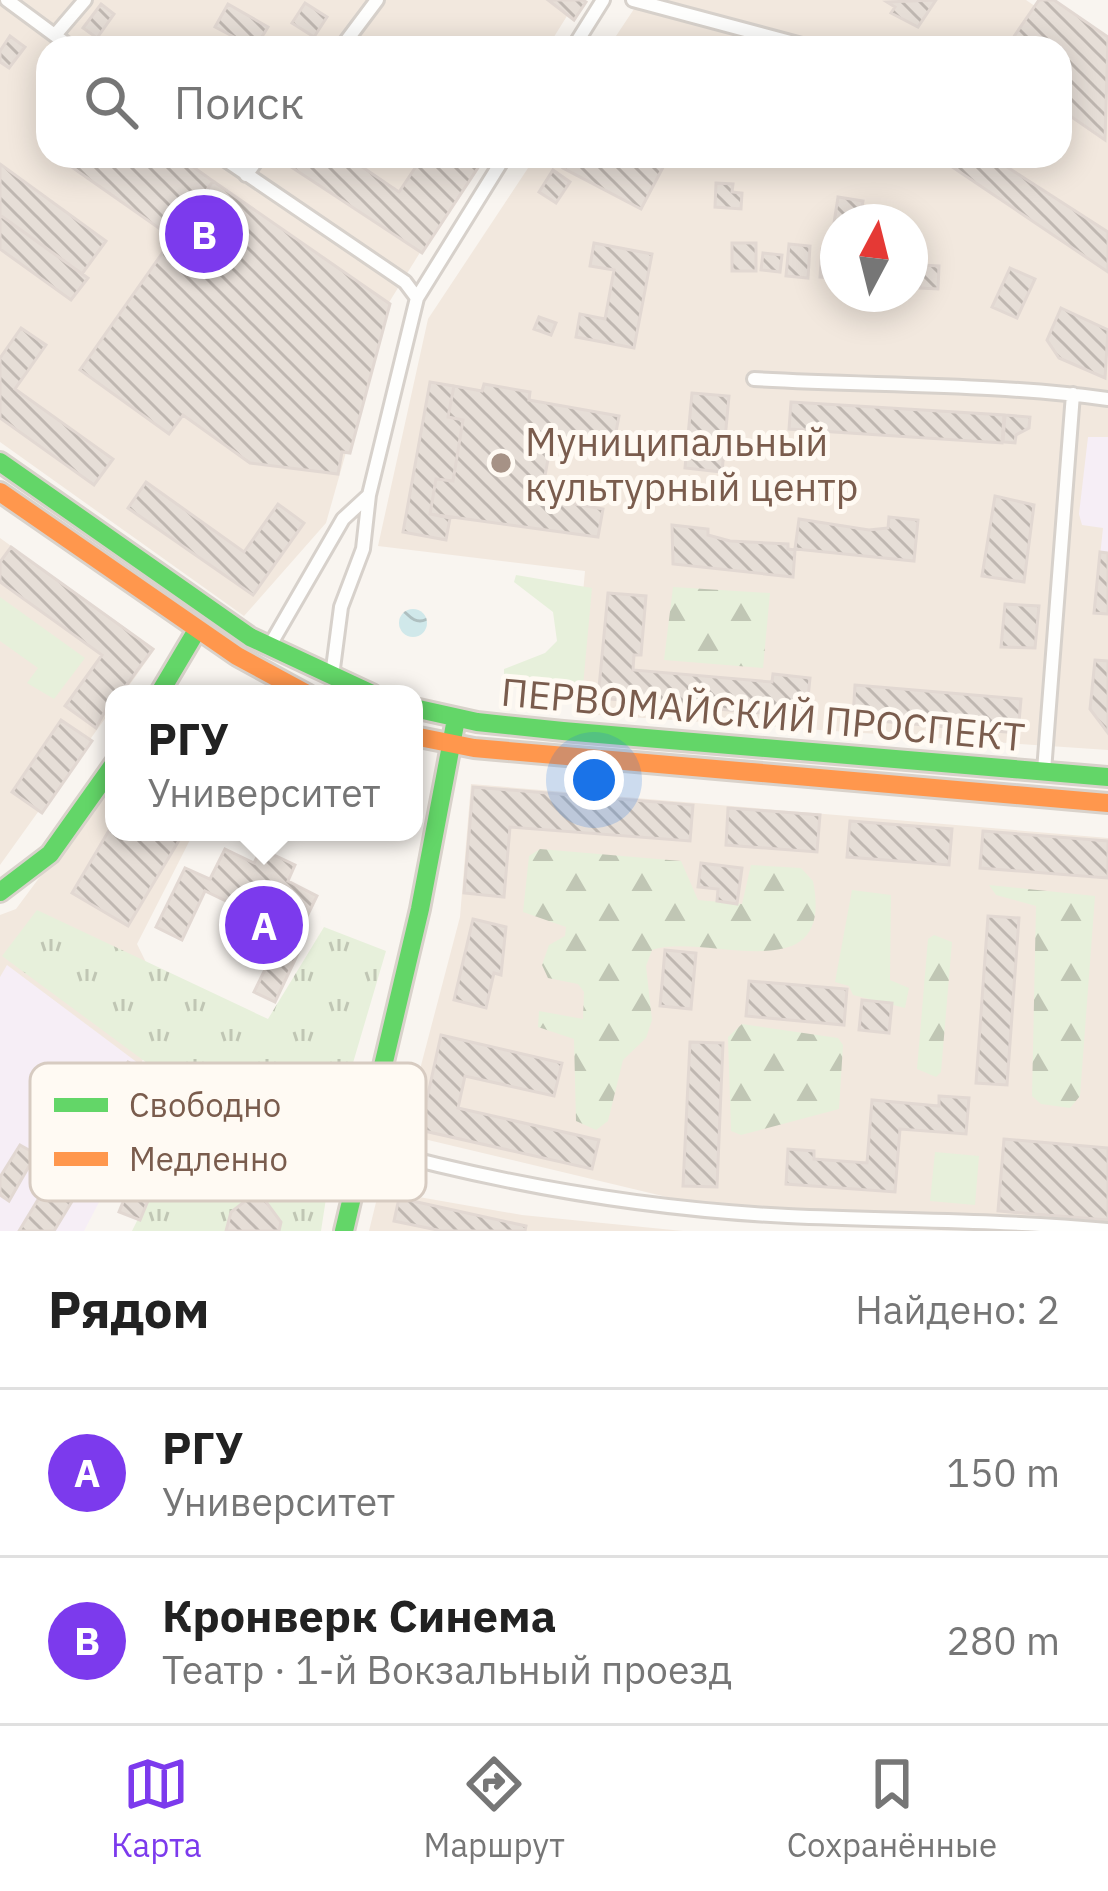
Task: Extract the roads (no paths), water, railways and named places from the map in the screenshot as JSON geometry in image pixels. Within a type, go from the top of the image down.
[{"type":"main road","points":[[0,461],[269,647],[350,685]]},
{"type":"main road","points":[[0,492],[197,630],[292,685]]},
{"type":"main road","points":[[164,685],[197,630]]},
{"type":"main road","name":"ПЕРВОМАЙСКИЙ ПРОСПЕКТ","points":[[423,710],[456,718],[1108,777]]},
{"type":"main road","points":[[384,1063],[420,908],[456,718]]},
{"type":"main road","name":"ПЕРВОМАЙСКИЙ ПРОСПЕКТ","points":[[423,738],[451,745],[1108,803]]},
{"type":"main road","points":[[0,892],[25,881],[105,776]]},
{"type":"main road","points":[[344,1231],[351,1201]]},
{"type":"street","points":[[7,0],[55,35],[85,0]]},
{"type":"street","points":[[350,36],[377,0]]},
{"type":"street","points":[[580,36],[603,0]]},
{"type":"street","points":[[633,0],[768,36]]},
{"type":"street","points":[[236,168],[405,282],[416,298]]},
{"type":"street","points":[[246,175],[251,168]]},
{"type":"street","points":[[332,678],[336,631],[363,549],[368,495],[416,298],[497,168]]},
{"type":"street","points":[[754,379],[1108,399]]},
{"type":"street","points":[[1044,772],[1073,394]]},
{"type":"street","points":[[269,647],[343,519],[368,495]]},
{"type":"street","points":[[426,1159],[617,1201],[788,1216],[982,1219],[1108,1230]]},
{"type":"water","points":[[413,609],[423,613],[427,623],[423,633],[413,637],[403,633],[399,623],[403,613]]},
{"type":"place","name":"Кронверк Синема","points":[[204,234]]},
{"type":"place","name":"Муниципальный культурный центр","points":[[501,463]]},
{"type":"place","name":"РГУ","points":[[264,925]]}]
